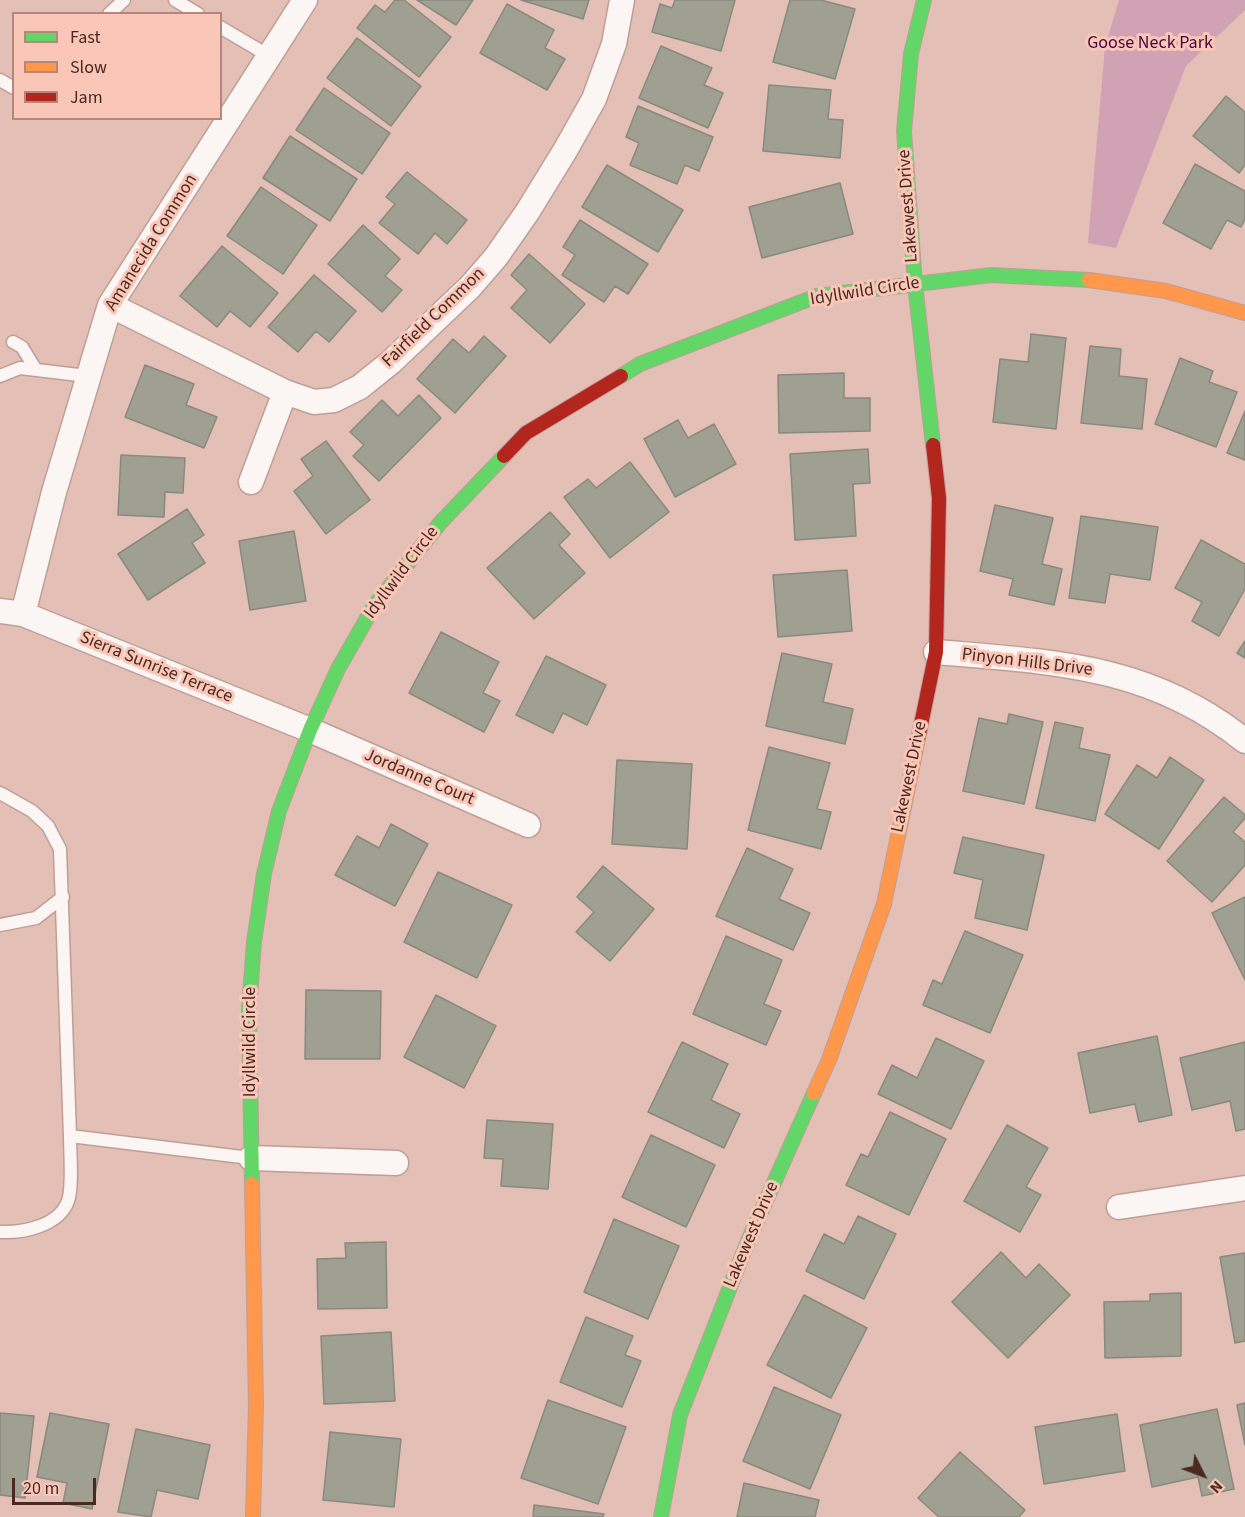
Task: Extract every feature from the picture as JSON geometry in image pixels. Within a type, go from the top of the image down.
[{"type":"street","name":"Amanecida Common","points":[[12,613],[54,492],[110,305],[305,0]]},
{"type":"street","name":"Fairfield Common","points":[[110,305],[285,392],[314,402],[334,400],[360,387],[391,362],[470,288],[496,257],[528,210],[594,99],[614,44],[622,0]]},
{"type":"street","name":"Lakewest Drive","points":[[661,1517],[680,1415],[748,1240],[829,1060],[884,904],[936,652],[939,498],[915,284],[904,131],[910,54],[924,0]]},
{"type":"street","name":"Idyllwild Circle","points":[[253,1517],[256,1405],[249,1009],[254,942],[264,874],[279,811],[310,730],[338,669],[374,606],[440,523],[526,433],[640,364],[817,296],[991,275],[1083,279],[1166,291],[1245,313]]},
{"type":"street","points":[[251,482],[285,392]]},
{"type":"street","name":"Sierra Sunrise Terrace","points":[[12,613],[310,730]]},
{"type":"street","name":"Pinyon Hills Drive","points":[[936,652],[1047,662],[1109,673],[1167,692],[1218,719],[1245,741]]},
{"type":"street","name":"Jordanne Court","points":[[310,730],[528,825]]},
{"type":"street","points":[[251,1158],[396,1163]]},
{"type":"street","points":[[1119,1207],[1245,1188]]},
{"type":"lane","points":[[111,12],[124,0]]},
{"type":"lane","points":[[175,0],[195,12]]},
{"type":"lane","points":[[222,28],[269,56]]},
{"type":"lane","points":[[13,342],[22,347],[36,370]]},
{"type":"lane","points":[[0,376],[20,368],[87,376]]},
{"type":"lane","points":[[0,793],[32,811],[48,826],[60,849],[70,1136],[68,1201],[57,1218],[35,1228],[0,1232]]},
{"type":"lane","points":[[0,925],[36,918],[63,897]]},
{"type":"lane","points":[[70,1136],[251,1158]]},
{"type":"green space","name":"Goose Neck Park","points":[[1119,0],[1245,0],[1245,10],[1186,66],[1116,248],[1088,243],[1105,47]]},
{"type":"building","points":[[395,0],[404,0],[451,37],[419,77],[357,28],[375,5],[385,12]]},
{"type":"building","points":[[417,0],[473,0],[456,25]]},
{"type":"building","points":[[521,0],[589,0],[583,19]]},
{"type":"building","points":[[675,0],[735,0],[721,51],[652,32],[660,4],[672,8]]},
{"type":"building","points":[[790,0],[821,0],[855,9],[835,79],[773,62]]},
{"type":"building","points":[[507,4],[554,30],[545,48],[565,59],[547,90],[480,53]]},
{"type":"building","points":[[357,38],[421,86],[391,126],[327,78]]},
{"type":"building","points":[[661,46],[712,68],[704,85],[723,93],[708,128],[639,98]]},
{"type":"building","points":[[769,85],[831,90],[828,119],[843,120],[840,158],[763,151]]},
{"type":"building","points":[[324,88],[390,133],[362,174],[296,130]]},
{"type":"building","points":[[1226,96],[1245,112],[1245,165],[1239,173],[1193,136]]},
{"type":"building","points":[[638,106],[713,137],[699,171],[685,165],[677,184],[630,165],[639,143],[626,137]]},
{"type":"building","points":[[290,136],[357,179],[330,221],[263,178]]},
{"type":"building","points":[[1195,164],[1245,191],[1245,219],[1241,227],[1227,220],[1211,249],[1163,223]]},
{"type":"building","points":[[607,165],[683,210],[658,252],[582,207]]},
{"type":"building","points":[[407,172],[467,220],[447,244],[435,233],[418,254],[379,223],[395,204],[386,197]]},
{"type":"building","points":[[840,183],[853,234],[762,258],[749,207]]},
{"type":"building","points":[[261,187],[317,225],[283,274],[227,236]]},
{"type":"building","points":[[580,220],[648,264],[628,294],[615,286],[604,302],[562,275],[575,255],[563,247]]},
{"type":"building","points":[[363,225],[400,259],[385,276],[402,290],[382,312],[328,264]]},
{"type":"building","points":[[222,246],[278,293],[250,327],[230,311],[217,327],[180,296]]},
{"type":"building","points":[[529,254],[585,304],[550,343],[511,308],[527,290],[511,275]]},
{"type":"building","points":[[314,275],[356,311],[329,342],[316,331],[298,352],[268,327]]},
{"type":"building","points":[[1031,334],[1066,338],[1056,429],[993,422],[1000,359],[1028,362]]},
{"type":"building","points":[[484,336],[506,356],[455,413],[417,379],[453,339],[469,353]]},
{"type":"building","points":[[1090,346],[1121,349],[1119,376],[1147,379],[1142,429],[1081,423]]},
{"type":"building","points":[[1180,358],[1213,371],[1209,382],[1237,392],[1216,447],[1155,424]]},
{"type":"building","points":[[145,365],[194,384],[186,405],[217,417],[204,448],[125,417]]},
{"type":"building","points":[[844,373],[844,398],[870,398],[870,431],[779,433],[778,375]]},
{"type":"building","points":[[419,395],[441,418],[379,481],[353,456],[364,445],[350,432],[382,400],[398,416]]},
{"type":"building","points":[[1245,411],[1245,460],[1227,453]]},
{"type":"building","points":[[678,420],[688,438],[714,424],[736,464],[675,497],[644,439]]},
{"type":"building","points":[[326,441],[370,500],[326,534],[294,491],[313,476],[301,459]]},
{"type":"building","points":[[868,449],[870,483],[853,484],[856,536],[795,540],[790,454]]},
{"type":"building","points":[[121,455],[185,458],[183,493],[165,492],[164,517],[118,515]]},
{"type":"building","points":[[630,462],[669,512],[610,558],[564,497],[588,479],[596,488]]},
{"type":"building","points":[[995,505],[1053,518],[1042,564],[1062,569],[1054,605],[1009,595],[1013,579],[980,571]]},
{"type":"building","points":[[187,509],[204,535],[192,543],[205,563],[148,600],[118,554]]},
{"type":"building","points":[[550,512],[570,534],[559,545],[585,573],[534,619],[487,568]]},
{"type":"building","points":[[1081,516],[1158,527],[1150,580],[1110,574],[1105,603],[1069,598]]},
{"type":"building","points":[[294,531],[306,601],[250,610],[239,541]]},
{"type":"building","points":[[1201,540],[1245,564],[1245,589],[1219,636],[1192,621],[1202,602],[1175,588]]},
{"type":"building","points":[[847,570],[852,631],[778,637],[773,575]]},
{"type":"building","points":[[441,632],[499,662],[483,693],[500,701],[484,732],[409,693]]},
{"type":"building","points":[[1245,641],[1245,658],[1237,653]]},
{"type":"building","points":[[782,653],[832,664],[823,702],[853,709],[845,744],[766,726]]},
{"type":"building","points":[[546,656],[606,685],[587,725],[563,713],[553,733],[516,715]]},
{"type":"building","points":[[1009,714],[1043,722],[1024,804],[963,791],[979,718],[1007,724]]},
{"type":"building","points":[[1055,722],[1083,728],[1079,748],[1110,755],[1095,821],[1036,808]]},
{"type":"building","points":[[769,747],[830,763],[817,809],[831,812],[821,849],[748,830]]},
{"type":"building","points":[[1170,757],[1204,780],[1159,849],[1105,814],[1137,765],[1157,778]]},
{"type":"building","points":[[617,760],[692,764],[687,849],[612,844]]},
{"type":"building","points":[[1224,797],[1245,815],[1233,832],[1245,842],[1245,865],[1212,902],[1167,861]]},
{"type":"building","points":[[391,824],[428,844],[395,906],[335,875],[357,836],[379,848]]},
{"type":"building","points":[[963,837],[1044,855],[1027,930],[975,918],[983,880],[954,873]]},
{"type":"building","points":[[747,848],[793,869],[779,899],[810,913],[793,950],[716,916]]},
{"type":"building","points":[[603,866],[654,909],[610,961],[576,932],[594,912],[577,897]]},
{"type":"building","points":[[438,872],[512,905],[477,978],[404,942]]},
{"type":"building","points":[[1245,897],[1245,980],[1212,913]]},
{"type":"building","points":[[965,931],[1023,955],[990,1033],[923,1005],[933,980],[942,984]]},
{"type":"building","points":[[726,936],[782,960],[764,1004],[781,1011],[766,1045],[693,1014]]},
{"type":"building","points":[[306,990],[381,991],[380,1059],[305,1059]]},
{"type":"building","points":[[436,995],[496,1026],[464,1088],[404,1057]]},
{"type":"building","points":[[1157,1036],[1172,1115],[1139,1122],[1135,1104],[1090,1113],[1078,1053]]},
{"type":"building","points":[[936,1038],[984,1061],[951,1129],[878,1094],[892,1065],[917,1078]]},
{"type":"building","points":[[682,1042],[728,1064],[711,1100],[740,1114],[724,1148],[648,1112]]},
{"type":"building","points":[[1245,1042],[1245,1129],[1236,1131],[1230,1101],[1192,1110],[1180,1058]]},
{"type":"building","points":[[890,1112],[946,1139],[909,1215],[846,1185],[861,1154],[868,1157]]},
{"type":"building","points":[[487,1120],[553,1124],[548,1189],[501,1186],[503,1159],[484,1158]]},
{"type":"building","points":[[1007,1125],[1048,1148],[1026,1187],[1041,1195],[1020,1232],[964,1201]]},
{"type":"building","points":[[651,1135],[715,1165],[686,1227],[622,1197]]},
{"type":"building","points":[[858,1216],[896,1234],[864,1299],[806,1271],[824,1234],[844,1244]]},
{"type":"building","points":[[614,1219],[679,1246],[648,1319],[584,1292]]},
{"type":"building","points":[[386,1242],[387,1308],[318,1309],[317,1259],[346,1258],[345,1243]]},
{"type":"building","points":[[1001,1252],[1026,1278],[1039,1264],[1070,1295],[1008,1358],[952,1302]]},
{"type":"building","points":[[1245,1253],[1245,1341],[1235,1343],[1220,1257]]},
{"type":"building","points":[[1181,1293],[1181,1356],[1105,1358],[1104,1302],[1150,1301],[1150,1294]]},
{"type":"building","points":[[804,1295],[867,1328],[831,1398],[767,1365]]},
{"type":"building","points":[[586,1317],[633,1336],[625,1355],[641,1361],[622,1407],[560,1382]]},
{"type":"building","points":[[391,1332],[395,1401],[324,1404],[321,1336]]},
{"type":"building","points":[[774,1387],[841,1415],[810,1489],[743,1461]]},
{"type":"building","points":[[548,1400],[626,1427],[598,1504],[521,1478]]},
{"type":"building","points":[[1245,1403],[1245,1445],[1237,1405]]},
{"type":"building","points":[[1217,1409],[1234,1489],[1202,1496],[1198,1477],[1152,1487],[1140,1425]]},
{"type":"building","points":[[0,1413],[34,1416],[25,1498],[0,1495]]},
{"type":"building","points":[[50,1413],[109,1424],[92,1509],[63,1503],[67,1483],[37,1477]]},
{"type":"building","points":[[1117,1414],[1125,1471],[1044,1484],[1035,1427]]},
{"type":"building","points":[[136,1429],[210,1445],[198,1499],[157,1490],[151,1517],[118,1512]]},
{"type":"building","points":[[330,1432],[401,1439],[394,1507],[323,1500]]},
{"type":"building","points":[[960,1452],[1025,1510],[1019,1517],[939,1517],[918,1498]]},
{"type":"building","points":[[744,1483],[819,1500],[815,1517],[737,1517]]},
{"type":"building","points":[[534,1505],[604,1514],[603,1517],[533,1517]]},
{"type":"traffic: fast","points":[[924,0],[911,54],[904,131],[915,284],[933,445]]},
{"type":"traffic: fast","points":[[621,376],[640,364],[817,296],[991,275],[1089,280]]},
{"type":"traffic: fast","points":[[252,1184],[249,1009],[254,942],[264,874],[279,811],[310,730],[338,669],[374,606],[440,523],[504,456]]},
{"type":"traffic: fast","points":[[661,1517],[680,1415],[748,1241],[814,1093]]},
{"type":"traffic: slow","points":[[1089,280],[1166,291],[1245,313]]},
{"type":"traffic: slow","points":[[814,1093],[829,1060],[884,904],[918,739]]},
{"type":"traffic: slow","points":[[252,1184],[256,1405],[253,1517]]},
{"type":"traffic: jam","points":[[504,456],[526,433],[621,376]]},
{"type":"traffic: jam","points":[[918,739],[936,652],[939,498],[933,445]]}]
